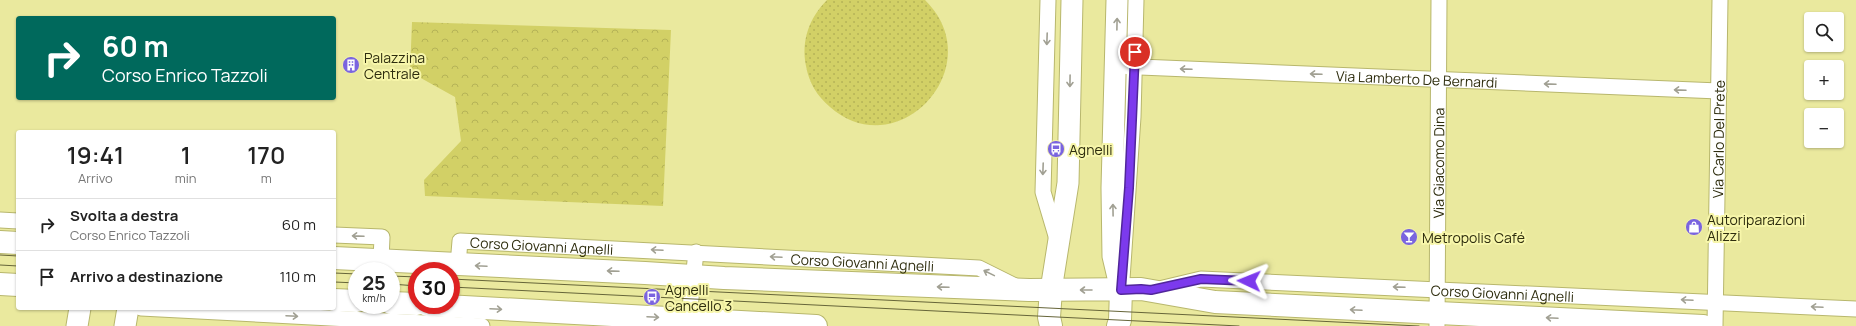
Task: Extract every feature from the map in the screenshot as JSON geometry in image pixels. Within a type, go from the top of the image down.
[{"type":"main road","points":[[0,242],[16,243]]},
{"type":"main road","name":"Corso Giovanni Agnelli","points":[[336,258],[412,262]]},
{"type":"main road","name":"Corso Giovanni Agnelli","points":[[460,265],[645,273],[694,277],[1024,290],[1141,289],[1215,302],[1437,319],[1703,326]]},
{"type":"main road","points":[[0,284],[16,285]]},
{"type":"main road","points":[[1051,290],[1049,317],[1051,326]]},
{"type":"main road","points":[[1118,326],[1120,320],[1121,290]]},
{"type":"main road","points":[[336,300],[348,301]]},
{"type":"main road","points":[[460,307],[688,323],[816,326]]},
{"type":"street","points":[[1048,0],[1042,192],[1058,240]]},
{"type":"street","points":[[1051,290],[1068,183],[1072,0]]},
{"type":"street","points":[[1117,0],[1125,66]]},
{"type":"street","points":[[1121,290],[1113,256],[1112,188],[1125,66],[1136,0]]},
{"type":"street","name":"Via Giacomo Dina","points":[[1437,319],[1439,0]]},
{"type":"street","name":"Via Carlo Del Prete","points":[[1715,326],[1720,0]]},
{"type":"street","name":"Via Lamberto De Bernardi","points":[[1125,66],[1718,91]]},
{"type":"street","points":[[0,220],[16,221]]},
{"type":"street","points":[[336,235],[382,236],[381,260]]},
{"type":"street","name":"Corso Giovanni Agnelli","points":[[458,262],[460,241],[696,252],[979,268],[1024,290]]},
{"type":"street","points":[[688,323],[696,252]]},
{"type":"street","name":"Corso Giovanni Agnelli","points":[[1151,290],[1201,279],[1856,308]]},
{"type":"street","points":[[77,326],[80,310]]},
{"type":"street","points":[[125,326],[128,310]]},
{"type":"street","points":[[179,310],[482,326]]},
{"type":"green space","points":[[827,0],[925,0],[943,26],[948,53],[942,79],[928,101],[908,117],[883,125],[856,122],[825,103],[817,94],[809,78],[806,66],[805,48],[811,22],[815,14]]},
{"type":"green space","points":[[412,22],[671,30],[663,206],[425,196],[424,180],[461,141],[455,97],[410,72]]},
{"type":"tram line","points":[[0,255],[16,256]]},
{"type":"tram line","points":[[0,265],[16,266]]},
{"type":"tram line","points":[[336,273],[348,274]]},
{"type":"tram line","points":[[400,276],[408,277]]},
{"type":"tram line","points":[[460,279],[1419,326]]},
{"type":"tram line","points":[[336,282],[348,283]]},
{"type":"tram line","points":[[400,285],[408,285]]},
{"type":"tram line","points":[[460,287],[1239,326]]},
{"type":"place","name":"Palazzina Centrale","points":[[351,65]]},
{"type":"place","name":"Agnelli","points":[[1056,149]]},
{"type":"place","name":"Autoriparazioni Alizzi","points":[[1694,227]]},
{"type":"place","name":"Metropolis Café","points":[[1409,237]]},
{"type":"place","name":"Agnelli Cancello 3","points":[[652,297]]},
{"type":"route","points":[[1135,52],[1125,258],[1121,290],[1151,290],[1201,279],[1249,281]]}]
